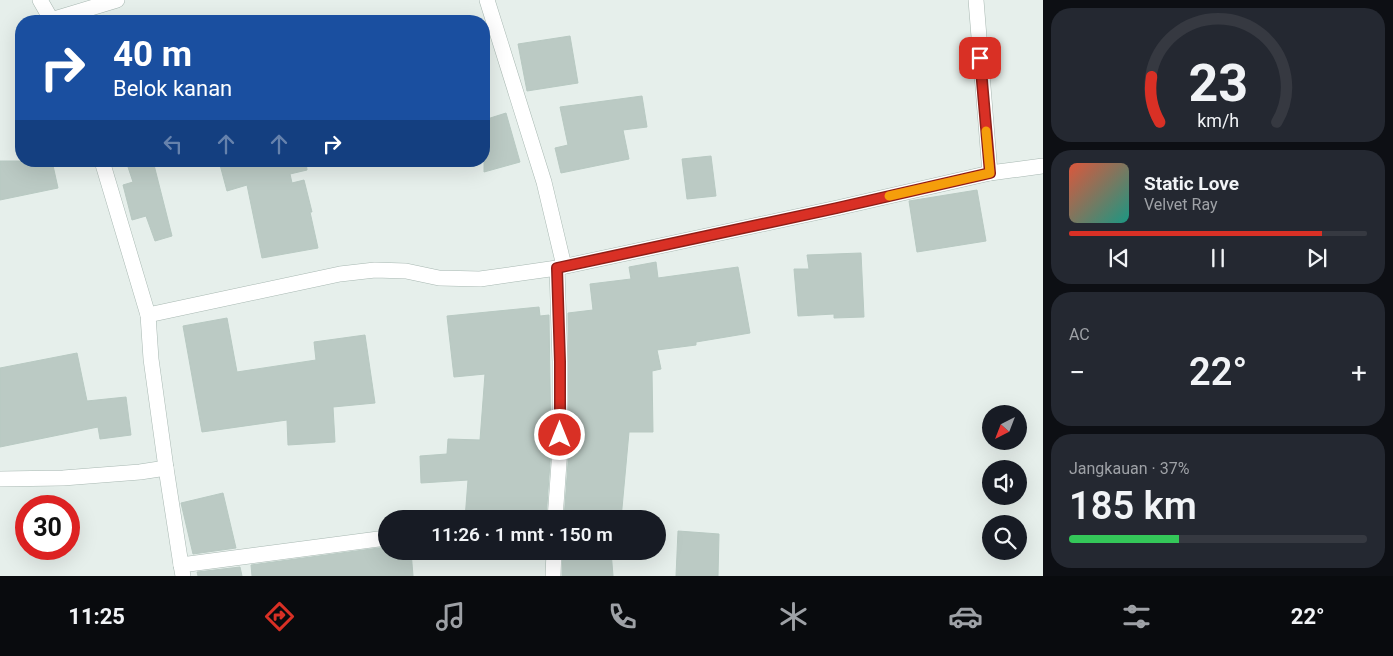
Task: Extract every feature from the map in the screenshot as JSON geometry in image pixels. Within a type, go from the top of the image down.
[{"type":"street","points":[[40,0],[48,15]]},
{"type":"street","points":[[68,15],[117,0]]},
{"type":"street","points":[[487,0],[544,182],[561,267],[560,449],[556,510]]},
{"type":"street","points":[[976,0],[990,173]]},
{"type":"street","points":[[148,314],[349,273],[375,270],[406,271],[439,278],[480,279],[561,267],[990,173],[1043,166]]},
{"type":"street","points":[[104,167],[148,314],[166,468],[182,570],[378,539]]},
{"type":"street","points":[[0,479],[72,477],[140,472],[166,468]]},
{"type":"street","points":[[553,576],[554,560]]},
{"type":"building","points":[[570,36],[578,83],[527,91],[518,44]]},
{"type":"building","points":[[642,96],[647,127],[623,130],[629,159],[561,173],[555,148],[568,145],[560,107]]},
{"type":"building","points":[[506,113],[520,162],[484,172],[484,167],[490,167],[490,118]]},
{"type":"building","points":[[711,156],[716,196],[687,199],[682,159]]},
{"type":"building","points":[[0,161],[15,161],[15,167],[53,167],[58,188],[0,200]]},
{"type":"building","points":[[128,167],[155,167],[172,236],[155,241],[146,216],[132,220],[123,185],[133,182]]},
{"type":"building","points":[[221,167],[307,167],[307,170],[290,174],[292,183],[304,180],[318,248],[262,258],[247,185],[227,191]]},
{"type":"building","points":[[977,190],[986,241],[917,252],[909,201]]},
{"type":"building","points":[[861,253],[864,317],[834,318],[834,314],[798,316],[794,269],[809,269],[807,255]]},
{"type":"building","points":[[656,262],[658,278],[738,267],[750,333],[696,342],[696,345],[657,350],[661,369],[652,371],[653,432],[629,432],[622,510],[565,510],[569,449],[568,313],[593,310],[590,284],[631,279],[629,267]]},
{"type":"building","points":[[539,307],[540,316],[549,315],[551,449],[547,510],[466,510],[468,480],[421,483],[420,456],[447,454],[448,439],[480,440],[485,374],[454,377],[447,316]]},
{"type":"building","points":[[227,318],[237,372],[316,360],[314,342],[365,335],[375,403],[333,407],[335,442],[288,445],[287,420],[202,432],[183,326]]},
{"type":"building","points":[[77,353],[87,401],[126,397],[131,435],[100,439],[98,427],[0,447],[0,368]]},
{"type":"building","points":[[223,493],[236,548],[193,554],[181,503]]},
{"type":"building","points":[[678,531],[719,534],[718,576],[676,576]]},
{"type":"building","points":[[378,548],[378,560],[412,560],[413,576],[252,576],[251,565]]},
{"type":"building","points":[[563,560],[612,560],[613,576],[562,576]]},
{"type":"building","points":[[240,567],[242,576],[198,576],[197,572]]},
{"type":"slow traffic","points":[[889,196],[990,173],[986,131]]},
{"type":"route","points":[[560,435],[557,268],[990,173],[980,58]]}]
